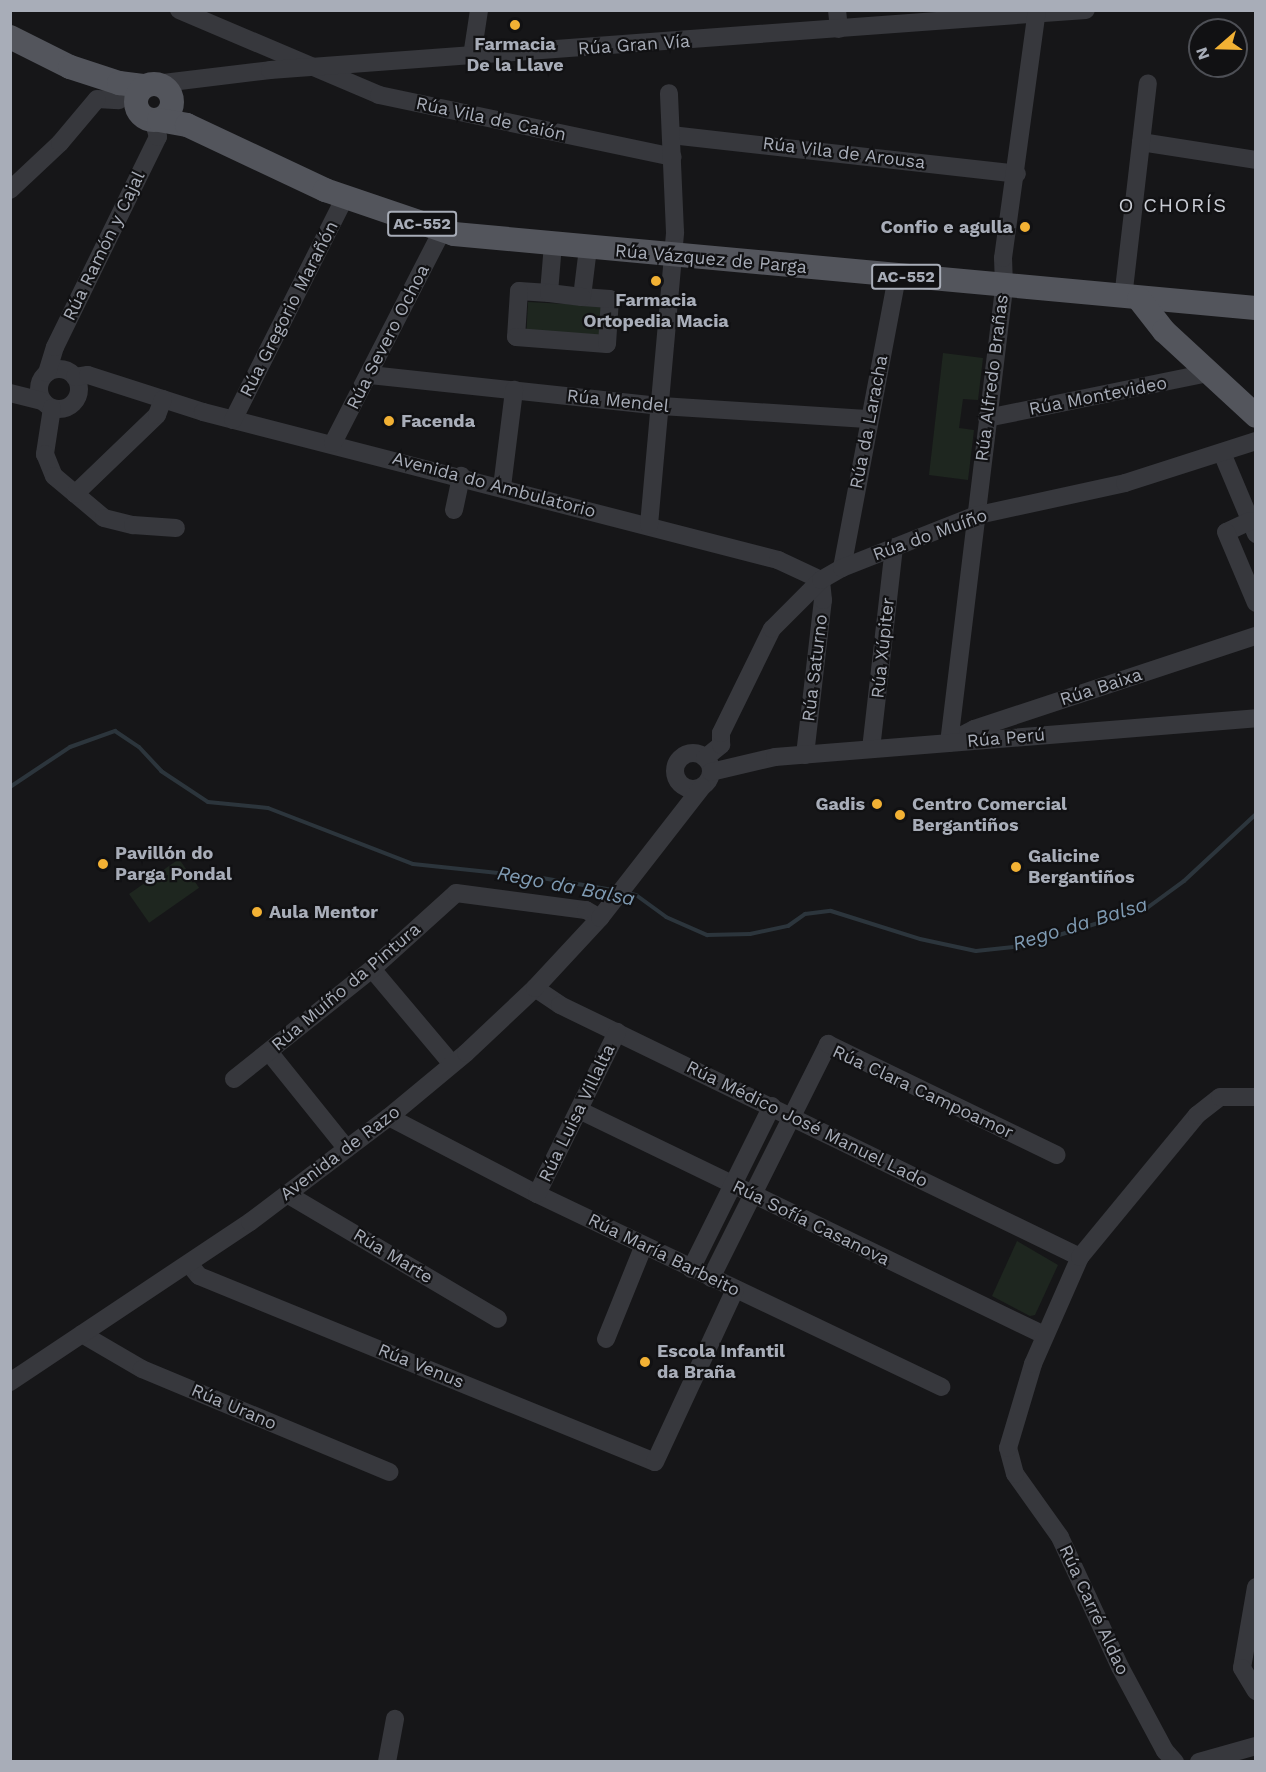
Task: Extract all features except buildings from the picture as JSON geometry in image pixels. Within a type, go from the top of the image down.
[{"type":"main road","points":[[10,37],[77,73],[119,83],[149,99]]},
{"type":"main road","name":"Rúa Vázquez de Parga","points":[[149,99],[187,125],[345,197],[442,231],[588,248],[1004,286],[1144,302],[1256,308]]},
{"type":"main road","points":[[1090,295],[1104,305],[1144,302],[1164,331],[1256,416]]},
{"type":"street","name":"Rúa Vila de Caión","points":[[179,10],[379,95],[673,157]]},
{"type":"street","points":[[472,56],[479,10]]},
{"type":"street","points":[[837,10],[839,29]]},
{"type":"street","name":"Rúa Gran Vía","points":[[149,99],[313,68],[1086,10]]},
{"type":"street","name":"Rúa Alfredo Brañas","points":[[949,743],[974,516],[1004,286],[1003,258],[1017,174],[1037,12]]},
{"type":"street","points":[[77,73],[149,99]]},
{"type":"street","points":[[1144,302],[1141,142],[1148,83]]},
{"type":"street","points":[[649,525],[673,256],[673,157],[669,93]]},
{"type":"street","points":[[10,190],[60,143],[149,99]]},
{"type":"street","name":"Rúa Ramón y Cajal","points":[[149,99],[158,137],[55,347],[45,391],[45,454],[54,476],[104,518],[133,525],[176,528]]},
{"type":"street","name":"Rúa Vila de Arousa","points":[[671,135],[1017,174]]},
{"type":"street","points":[[1141,142],[1256,160]]},
{"type":"street","name":"Rúa Gregorio Marañón","points":[[233,420],[345,197]]},
{"type":"street","name":"Rúa Severo Ochoa","points":[[333,443],[370,375],[442,231]]},
{"type":"street","points":[[549,293],[553,244]]},
{"type":"street","points":[[582,297],[588,248]]},
{"type":"street","name":"Rúa da Laracha","points":[[842,568],[867,419],[897,276]]},
{"type":"street","points":[[519,291],[549,293],[610,299],[607,344],[516,337],[519,291]]},
{"type":"street","points":[[11,393],[45,391],[70,406],[76,386],[60,369],[45,391]]},
{"type":"street","name":"Rúa Montevideo","points":[[987,418],[1209,374]]},
{"type":"street","name":"Rúa Mendel","points":[[370,375],[661,406],[867,419]]},
{"type":"street","name":"Avenida do Ambulatorio","points":[[76,386],[115,386],[233,420],[461,476],[778,560],[821,580]]},
{"type":"street","points":[[502,487],[514,390]]},
{"type":"street","points":[[75,494],[157,415],[163,399]]},
{"type":"street","name":"Rúa do Muíño","points":[[632,879],[683,812],[721,739],[772,629],[821,580],[842,568],[974,516],[1125,483],[1256,441]]},
{"type":"street","points":[[1222,453],[1253,527],[1226,532],[1256,603]]},
{"type":"street","points":[[454,510],[461,476]]},
{"type":"street","name":"Rúa Xúpiter","points":[[871,749],[894,547]]},
{"type":"street","name":"Rúa Saturno","points":[[805,755],[823,600],[821,580]]},
{"type":"street","name":"Rúa Baixa","points":[[949,743],[974,729],[1256,636]]},
{"type":"street","points":[[1032,710],[1032,736]]},
{"type":"street","name":"Rúa Perú","points":[[705,766],[749,759],[1256,718]]},
{"type":"street","points":[[721,739],[749,759]]},
{"type":"street","name":"Rúa do Muíño","points":[[683,812],[679,782],[675,771],[678,760],[705,766]]},
{"type":"street","points":[[679,782],[689,789],[705,766]]},
{"type":"street","name":"Avenida de Razo","points":[[10,1382],[190,1266],[389,1117],[452,1065],[535,988],[600,918],[632,879]]},
{"type":"street","name":"Rúa Muíño da Pintura","points":[[234,1079],[372,969],[456,892],[586,910],[600,918]]},
{"type":"street","points":[[372,969],[452,1065]]},
{"type":"street","name":"Rúa Médico José Manuel Lado","points":[[535,988],[560,1005],[791,1114],[1080,1257]]},
{"type":"street","name":"Rúa Luisa Villalta","points":[[537,1194],[617,1032]]},
{"type":"street","name":"Rúa Clara Campoamor","points":[[791,1114],[828,1044],[1057,1155]]},
{"type":"street","points":[[269,1052],[347,1149]]},
{"type":"street","points":[[1044,1335],[1080,1257],[1128,1203],[1197,1114],[1220,1097],[1256,1097]]},
{"type":"street","points":[[691,1269],[772,1106]]},
{"type":"street","name":"Rúa Sofía Casanova","points":[[579,1110],[1044,1335]]},
{"type":"street","points":[[711,1278],[791,1114]]},
{"type":"street","name":"Rúa María Barbeito","points":[[389,1117],[537,1194],[941,1387]]},
{"type":"street","name":"Rúa Marte","points":[[287,1194],[498,1319]]},
{"type":"street","points":[[606,1339],[644,1245]]},
{"type":"street","name":"Rúa Venus","points":[[190,1266],[199,1276],[656,1462],[735,1290]]},
{"type":"street","name":"Rúa Urano","points":[[82,1334],[142,1368],[389,1472]]},
{"type":"street","name":"Rúa Carré Aldao","points":[[1044,1335],[1008,1448],[1009,1461],[1060,1537],[1120,1667],[1165,1751],[1175,1761]]},
{"type":"street","points":[[1256,1587],[1242,1668],[1256,1691]]},
{"type":"street","points":[[387,1761],[395,1719]]},
{"type":"street","points":[[1199,1761],[1256,1746]]},
{"type":"shaded area","points":[[528,302],[605,306],[603,337],[526,333]]},
{"type":"shaded area","points":[[943,353],[983,358],[978,400],[963,399],[959,428],[974,430],[968,480],[929,475]]},
{"type":"shaded area","points":[[179,859],[199,888],[149,923],[129,894]]},
{"type":"shaded area","points":[[1017,1241],[1058,1265],[1035,1315],[1030,1316],[992,1296]]},
{"type":"waterway","name":"Rego da Balsa","points":[[10,787],[70,747],[115,731],[139,747],[161,771],[208,802],[268,808],[413,864],[536,877],[613,890]]},
{"type":"waterway","name":"Rego da Balsa","points":[[626,893],[636,895],[666,917],[707,935],[750,934],[788,926],[805,914],[831,911],[920,939],[976,951],[1023,946],[1147,908],[1184,881],[1256,814]]},
{"type":"place","name":"Farmacia De la Llave","points":[[515,25]]},
{"type":"place","name":"Confio e agulla","points":[[1025,227]]},
{"type":"place","name":"Farmacia Ortopedia Macia","points":[[656,281]]},
{"type":"place","name":"Facenda","points":[[389,421]]},
{"type":"place","name":"Gadis","points":[[877,804]]},
{"type":"place","name":"Centro Comercial Bergantiños","points":[[900,815]]},
{"type":"place","name":"Pavillón do Parga Pondal","points":[[103,864]]},
{"type":"place","name":"Galicine Bergantiños","points":[[1016,867]]},
{"type":"place","name":"Aula Mentor","points":[[257,912]]},
{"type":"place","name":"Escola Infantil da Braña","points":[[645,1362]]},
{"type":"district","name":"O CHORÍS","points":[[1173,205]]}]
